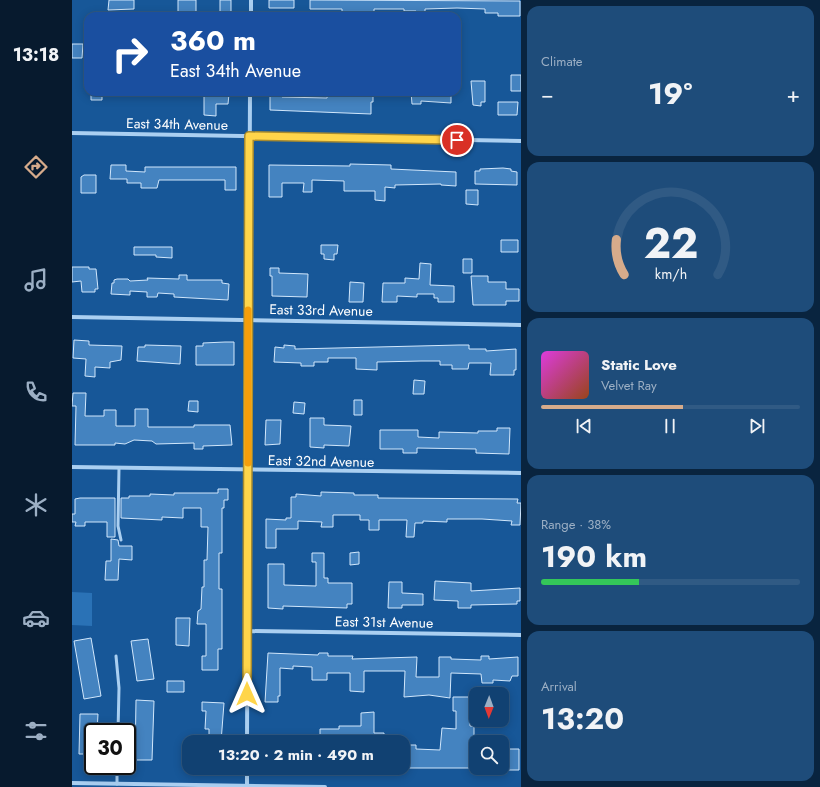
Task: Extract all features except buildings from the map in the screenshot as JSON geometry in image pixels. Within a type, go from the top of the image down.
[{"type":"street","points":[[250,12],[251,0]]},
{"type":"street","points":[[247,735],[250,96]]},
{"type":"street","name":"East 34th Avenue","points":[[72,133],[521,141]]},
{"type":"street","name":"East 33rd Avenue","points":[[72,317],[521,325]]},
{"type":"street","name":"East 32nd Avenue","points":[[72,467],[248,471],[521,473]]},
{"type":"street","name":"East 31st Avenue","points":[[247,631],[521,634]]},
{"type":"street","points":[[247,775],[247,786]]},
{"type":"street","points":[[72,783],[325,787]]},
{"type":"lane","points":[[119,468],[118,526],[121,540]]},
{"type":"lane","points":[[116,656],[119,688],[118,723]]},
{"type":"lane","points":[[117,775],[117,784]]},
{"type":"shaded area","points":[[72,592],[92,593],[92,626],[72,625]]},
{"type":"slow traffic","points":[[248,310],[248,463]]},
{"type":"route","points":[[247,694],[249,136],[457,140]]}]
